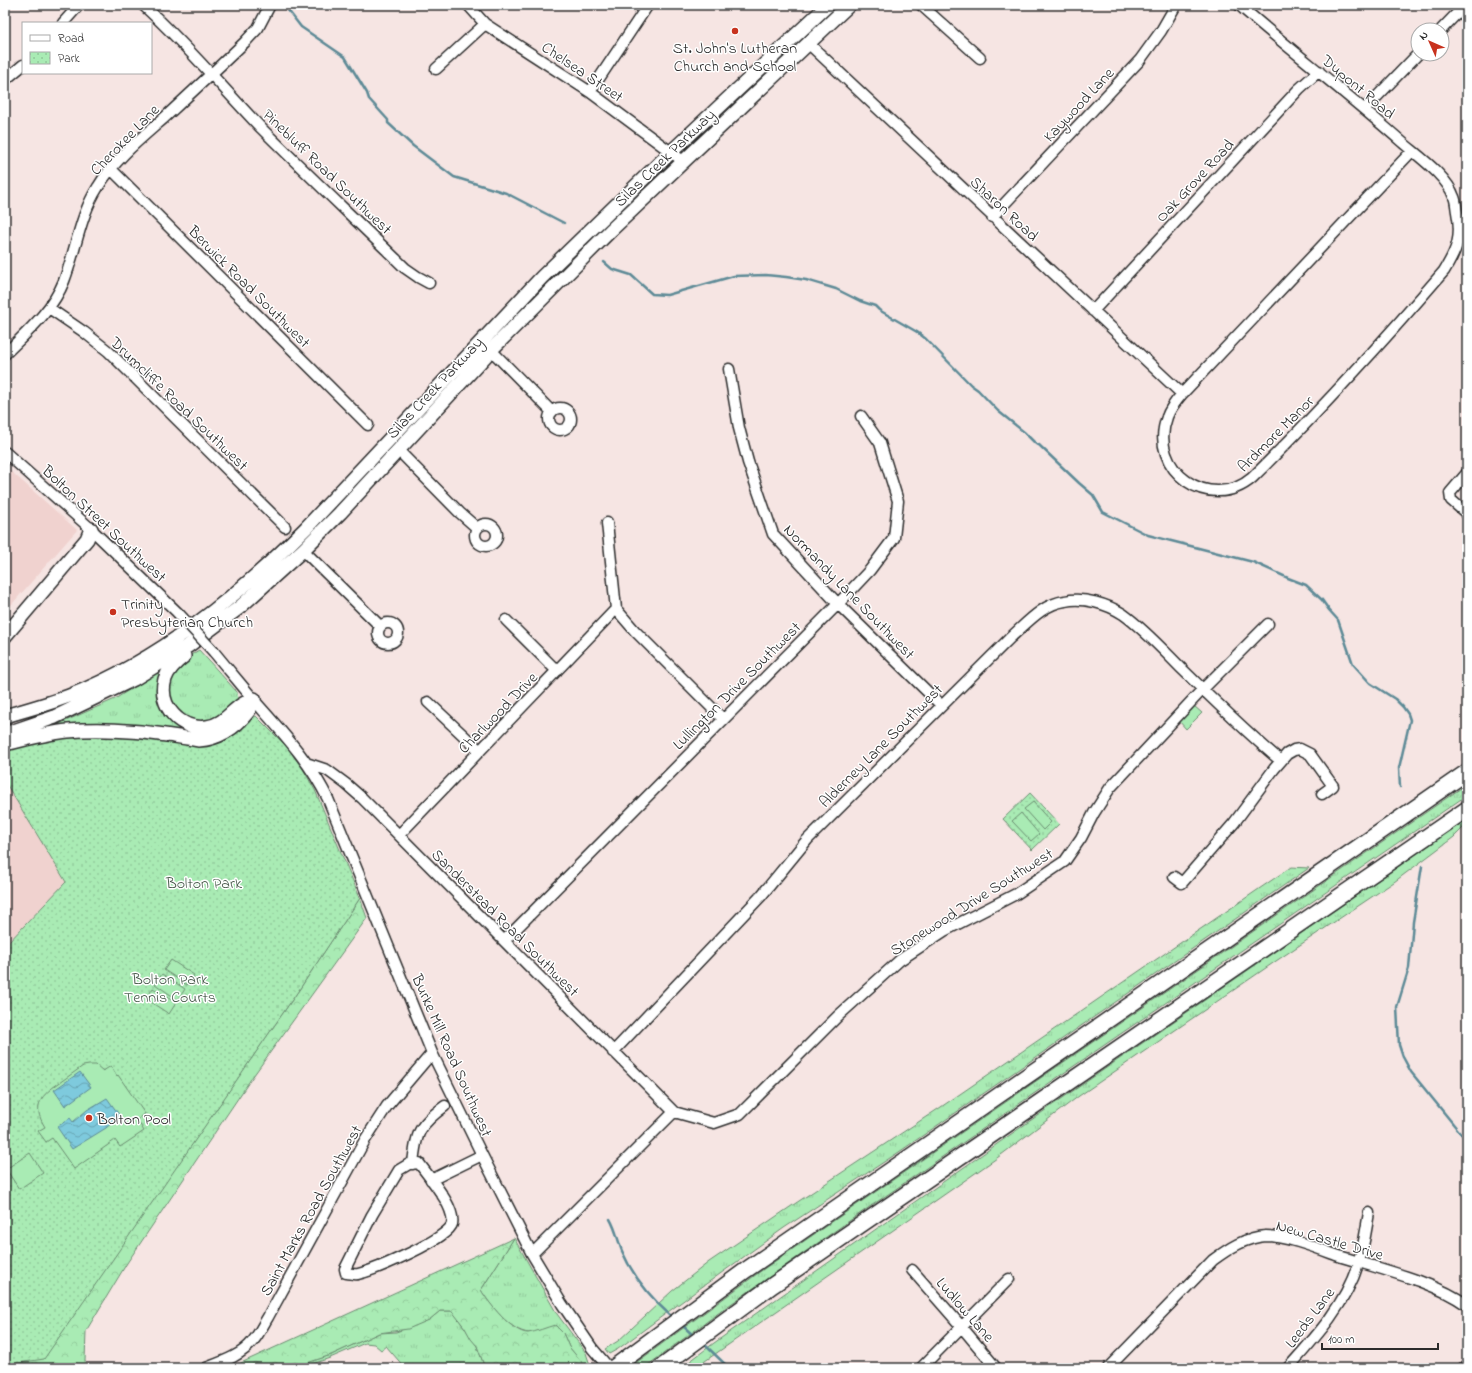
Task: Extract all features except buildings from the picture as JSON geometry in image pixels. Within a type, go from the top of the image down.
[{"type":"highway","points":[[613,1368],[746,1270],[1467,772]]},
{"type":"highway","points":[[660,1368],[773,1285],[1467,809]]},
{"type":"main road","name":"Silas Creek Parkway","points":[[5,716],[69,696],[120,671],[172,642],[226,602],[267,566],[306,528],[542,277],[671,152],[828,5]]},
{"type":"main road","name":"Silas Creek Parkway","points":[[5,734],[55,717],[134,679],[188,646],[240,608],[303,550],[491,350],[610,231],[849,5]]},
{"type":"main road","points":[[5,625],[82,535],[92,529]]},
{"type":"main road","points":[[5,636],[87,539],[92,529]]},
{"type":"main road","points":[[240,608],[220,631],[171,668],[165,679],[163,691],[169,709],[178,720],[188,726],[200,728],[214,726],[221,723],[241,705],[254,699]]},
{"type":"main road","points":[[5,709],[50,696],[69,696]]},
{"type":"main road","points":[[5,744],[68,731],[116,729],[199,740],[211,739],[228,730],[248,713],[254,699]]},
{"type":"street","points":[[64,22],[79,5]]},
{"type":"street","name":"Pinebluff Road Southwest","points":[[143,5],[169,28],[262,129],[405,268],[429,284]]},
{"type":"street","name":"Cherokee Lane","points":[[5,354],[34,326],[49,308],[64,281],[91,200],[97,188],[111,169],[146,134],[245,42],[258,28],[270,5]]},
{"type":"street","name":"Chelsea Street","points":[[468,5],[485,24],[590,92],[683,161]]},
{"type":"street","points":[[590,92],[648,5]]},
{"type":"street","points":[[921,5],[980,58]]},
{"type":"street","name":"Kaywood Lane","points":[[992,217],[1140,60],[1161,31],[1176,5]]},
{"type":"street","name":"Dupont Road","points":[[1239,5],[1365,109],[1439,174],[1454,196]]},
{"type":"street","points":[[1449,22],[1465,5]]},
{"type":"street","points":[[436,69],[485,24]]},
{"type":"street","name":"Sharon Road","points":[[808,43],[1182,394]]},
{"type":"street","points":[[1365,109],[1410,62]]},
{"type":"street","points":[[5,80],[22,66]]},
{"type":"street","name":"Oak Grove Road","points":[[1093,311],[1299,89],[1319,71]]},
{"type":"street","name":"Ardmore Manor","points":[[1412,151],[1182,394],[1169,411],[1164,428],[1164,446],[1170,466],[1183,479],[1202,488],[1223,490],[1247,483],[1302,429],[1444,272],[1452,259],[1460,229],[1454,196]]},
{"type":"street","name":"Berwick Road Southwest","points":[[111,169],[368,425]]},
{"type":"street","name":"Drumcliffe Road Southwest","points":[[49,308],[84,332],[108,351],[285,527]]},
{"type":"street","points":[[491,350],[552,412]]},
{"type":"street","name":"Normandy Lane Southwest","points":[[728,369],[739,428],[748,462],[773,534],[838,604],[941,705]]},
{"type":"street","name":"Lullington Drive Southwest","points":[[504,941],[838,604],[870,570],[894,538],[898,501],[880,443],[861,416]]},
{"type":"street","points":[[398,450],[460,513],[477,528]]},
{"type":"street","name":"Bolton Street Southwest","points":[[5,452],[92,529],[178,613],[214,652],[309,764]]},
{"type":"street","points":[[1467,474],[1450,493],[1450,497],[1451,500],[1467,514]]},
{"type":"street","points":[[607,524],[616,609],[635,631],[723,720]]},
{"type":"street","points":[[303,550],[380,626]]},
{"type":"street","name":"Alderney Lane Southwest","points":[[613,1052],[761,896],[807,840],[1011,637],[1034,616],[1056,603],[1076,600],[1104,605],[1123,614],[1160,647],[1238,724],[1281,761]]},
{"type":"street","name":"Charlwood Drive","points":[[399,835],[616,609]]},
{"type":"street","points":[[506,620],[557,671]]},
{"type":"street","name":"Stonewood Drive Southwest","points":[[674,1112],[714,1123],[740,1114],[838,1016],[900,960],[946,930],[1016,894],[1065,861],[1081,838],[1094,812],[1110,788],[1202,689],[1268,624]]},
{"type":"street","points":[[428,702],[480,751]]},
{"type":"street","points":[[1174,877],[1182,883],[1239,817],[1281,761],[1287,754],[1294,750],[1300,749],[1310,754],[1333,786],[1322,794]]},
{"type":"street","name":"Sanderstead Road Southwest","points":[[309,764],[327,770],[346,784],[366,802],[674,1112]]},
{"type":"street","name":"Burke Mill Road Southwest","points":[[309,764],[328,799],[432,1053],[482,1155],[532,1254],[562,1304],[592,1348],[609,1368]]},
{"type":"street","name":"Saint Marks Road Southwest","points":[[206,1368],[227,1360],[253,1341],[268,1317],[378,1120],[390,1102],[432,1053]]},
{"type":"street","points":[[413,1164],[419,1130],[427,1120],[445,1106]]},
{"type":"street","points":[[532,1254],[674,1112]]},
{"type":"street","points":[[431,1180],[482,1155]]},
{"type":"street","points":[[419,1163],[446,1200],[452,1213],[452,1224],[446,1232],[425,1246],[380,1266],[357,1274],[346,1272],[345,1270],[372,1215],[399,1170],[409,1164],[413,1164],[419,1163]]},
{"type":"street","name":"Leeds Lane","points":[[1288,1368],[1328,1321],[1348,1288],[1359,1262],[1369,1213]]},
{"type":"street","name":"New Castle Drive","points":[[1108,1368],[1213,1260],[1237,1244],[1250,1239],[1268,1236],[1309,1246],[1420,1282],[1456,1297],[1467,1305]]},
{"type":"street","name":"Ludlow Lane","points":[[912,1270],[962,1326],[996,1368]]},
{"type":"street","points":[[921,1368],[1009,1278]]},
{"type":"street","points":[[1463,1368],[1467,1364]]},
{"type":"shaded area","points":[[5,466],[77,530],[5,612]]},
{"type":"shaded area","points":[[5,782],[66,882],[5,946]]},
{"type":"green space","points":[[199,650],[237,692],[238,700],[221,718],[198,723],[178,714],[168,694],[172,671],[184,659]]},
{"type":"green space","points":[[171,663],[160,694],[194,736],[52,727],[115,699]]},
{"type":"green space","points":[[1194,706],[1202,713],[1186,729],[1179,721]]},
{"type":"green space","name":"Bolton Park","points":[[256,716],[287,747],[303,769],[315,790],[360,898],[301,987],[44,1359],[5,1365],[5,946],[66,882],[5,782],[5,748],[60,737],[85,736],[139,737],[171,742]]},
{"type":"green space","points":[[1467,784],[1467,795],[842,1226],[728,1306],[644,1368],[629,1368],[765,1268]]},
{"type":"green space","points":[[1030,793],[1059,824],[1032,850],[1003,819]]},
{"type":"green space","points":[[1033,802],[1051,822],[1043,830],[1024,809]]},
{"type":"green space","points":[[1021,813],[1039,834],[1031,841],[1012,821]]},
{"type":"green space","points":[[1467,819],[1467,824],[1454,837],[1394,882],[1079,1096],[997,1158],[695,1368],[681,1368],[714,1343],[1054,1104]]},
{"type":"green space","points":[[1291,867],[1309,868],[899,1152],[784,1228],[618,1349],[609,1354],[605,1349],[618,1341],[672,1291],[709,1262],[941,1107]]},
{"type":"green space","points":[[360,898],[367,918],[251,1079],[127,1263],[86,1331],[85,1361],[87,1368],[5,1368],[5,1182],[183,1157],[301,987]]},
{"type":"green space","points":[[171,960],[194,975],[187,985],[164,970]]},
{"type":"green space","name":"Bolton Park Tennis Courts","points":[[162,974],[185,989],[178,1000],[155,984]]},
{"type":"green space","points":[[153,988],[176,1003],[169,1014],[146,999]]},
{"type":"green space","name":"Bolton Pool","points":[[96,1065],[103,1071],[111,1066],[145,1114],[137,1120],[144,1131],[120,1147],[115,1140],[74,1169],[52,1138],[46,1142],[38,1131],[45,1127],[39,1113],[39,1107],[43,1096],[53,1087],[83,1066]]},
{"type":"green space","points":[[30,1153],[43,1173],[19,1189],[6,1169]]},
{"type":"green space","points":[[514,1238],[557,1314],[586,1353],[591,1368],[579,1368],[584,1366],[569,1347],[563,1333],[529,1333],[515,1328],[495,1310],[481,1290]]},
{"type":"green space","points":[[514,1238],[481,1290],[501,1316],[508,1323],[522,1332],[528,1333],[555,1325],[563,1333],[569,1347],[585,1366],[579,1368],[485,1368],[477,1346],[452,1311],[440,1311],[429,1320],[408,1329],[379,1333],[331,1355],[292,1368],[230,1368]]},
{"type":"green space","points":[[440,1311],[452,1311],[456,1315],[477,1346],[485,1368],[405,1368],[386,1346],[381,1350],[374,1344],[365,1343],[330,1358],[300,1368],[292,1368],[331,1355],[379,1333],[396,1332],[429,1320]]},
{"type":"water","points":[[80,1072],[91,1087],[65,1106],[54,1090]]},
{"type":"water","points":[[107,1098],[120,1116],[106,1128],[72,1149],[57,1127],[70,1118],[73,1122],[87,1110]]},
{"type":"waterway","points":[[284,5],[301,27],[345,57],[367,93],[369,99],[388,120],[388,123],[413,146],[454,177],[506,193],[564,223]]},
{"type":"waterway","points":[[604,262],[612,269],[631,275],[652,294],[667,295],[734,276],[766,275],[806,280],[836,289],[860,301],[875,306],[926,339],[998,411],[1039,445],[1093,495],[1103,512],[1148,535],[1253,562],[1306,585],[1322,600],[1338,620],[1353,664],[1370,683],[1395,699],[1408,714],[1410,720],[1399,768],[1400,787]]},
{"type":"waterway","points":[[1422,866],[1413,922],[1409,968],[1397,1007],[1399,1045],[1403,1057],[1411,1072],[1467,1141]]},
{"type":"waterway","points":[[610,1219],[622,1251],[632,1270],[651,1296],[673,1318]]},
{"type":"waterway","points":[[680,1324],[694,1336]]},
{"type":"waterway","points":[[703,1343],[729,1368]]},
{"type":"place","name":"St. John's Lutheran Church and School","points":[[735,31]]},
{"type":"place","name":"Trinity Presbyterian Church","points":[[113,612]]},
{"type":"place","name":"Bolton Pool","points":[[89,1118]]}]
